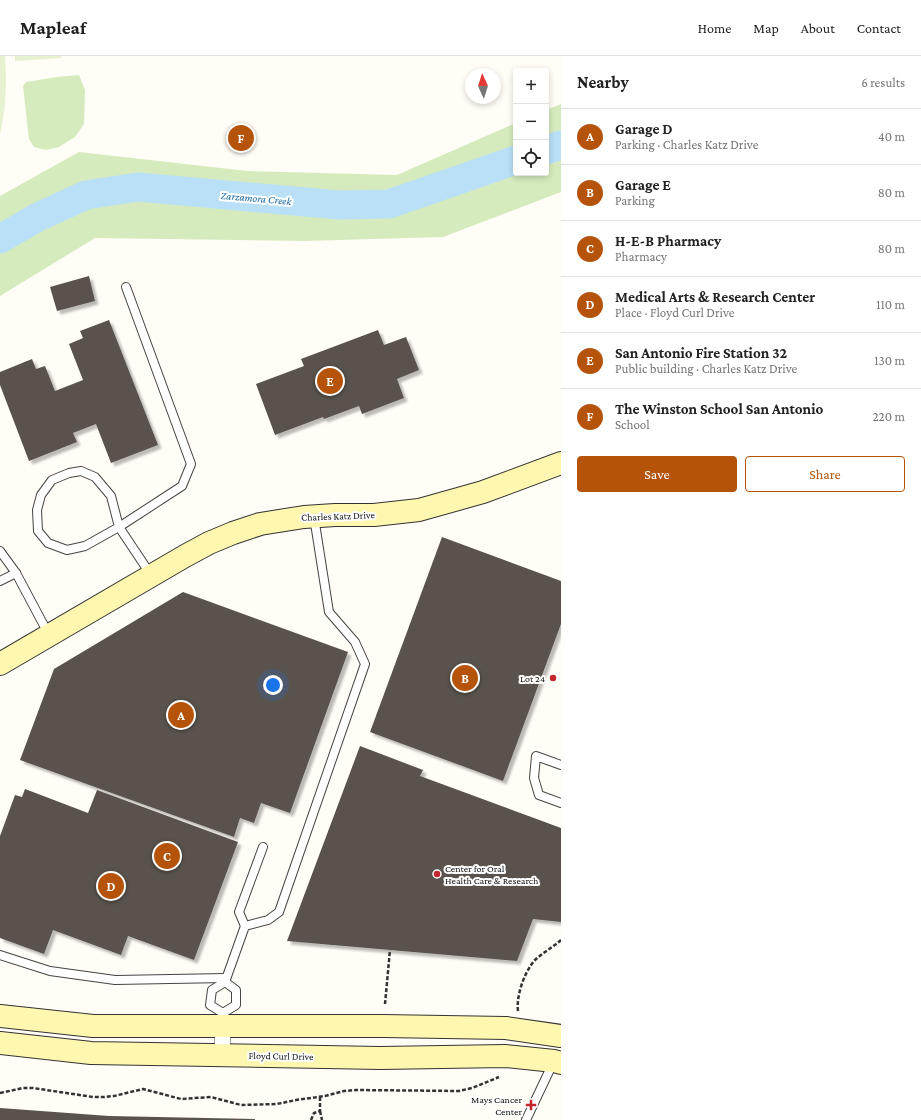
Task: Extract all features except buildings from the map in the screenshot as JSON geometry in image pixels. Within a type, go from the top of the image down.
[{"type":"street","name":"Charles Katz Drive","points":[[0,664],[152,575],[209,543],[233,532],[260,524],[314,516],[374,515],[419,510],[483,492],[561,463]]},
{"type":"street","points":[[0,1016],[93,1026],[223,1020],[383,1026],[506,1028],[561,1037],[557,1062]]},
{"type":"street","points":[[222,1055],[223,1020]]},
{"type":"street","name":"Floyd Curl Drive","points":[[0,1043],[91,1053],[380,1058],[505,1056],[557,1062]]},
{"type":"lane","points":[[126,287],[191,464],[182,486],[119,527],[85,546],[67,550],[48,543],[38,531],[36,510],[42,496],[52,480],[70,473],[81,471],[95,477],[111,496],[119,527],[152,575]]},
{"type":"lane","points":[[245,926],[268,920],[279,912],[365,664],[355,642],[329,612],[314,516]]},
{"type":"lane","points":[[0,551],[16,572],[49,636]]},
{"type":"lane","points":[[0,582],[16,572]]},
{"type":"lane","points":[[561,766],[536,756],[534,778],[539,795],[561,803]]},
{"type":"lane","points":[[0,955],[50,971],[115,980],[225,980],[236,990],[236,1005],[223,1020],[210,1005],[212,990],[225,980],[245,926],[239,912],[263,847]]},
{"type":"lane","points":[[526,1120],[557,1062]]},
{"type":"path","points":[[519,1017],[518,1007],[520,989],[528,971],[535,960],[561,940]]},
{"type":"path","points":[[386,1004],[390,950]]},
{"type":"path","points":[[0,1093],[24,1088],[32,1088],[93,1097],[104,1097],[143,1089],[180,1099],[211,1097],[241,1105],[277,1104],[356,1090],[459,1091],[472,1088],[499,1077]]},
{"type":"path","points":[[320,1097],[320,1111],[322,1120]]},
{"type":"path","points":[[311,1120],[314,1113],[320,1111]]},
{"type":"green space","points":[[0,56],[5,56],[6,95],[0,134]]},
{"type":"green space","points":[[15,56],[61,56],[61,58],[15,61]]},
{"type":"green space","points":[[79,75],[85,90],[84,124],[75,137],[59,147],[46,150],[34,147],[29,139],[23,86],[26,82]]},
{"type":"green space","points":[[561,104],[561,192],[443,237],[305,241],[95,238],[0,296],[0,196],[79,152],[247,171],[397,175],[513,124],[513,176],[549,176],[549,109]]},
{"type":"waterway","name":"Zarzamora Creek","points":[[549,149],[561,145]]},
{"type":"waterway","name":"Zarzamora Creek","points":[[0,239],[38,217],[86,195],[138,187],[339,205],[389,204],[513,161]]},
{"type":"place","name":"The Winston School San Antonio","points":[[241,138]]},
{"type":"place","name":"San Antonio Fire Station 32","points":[[330,381]]},
{"type":"place","name":"Garage E","points":[[465,678]]},
{"type":"place","name":"Lot 24","points":[[553,678]]},
{"type":"place","name":"Garage D","points":[[181,715]]},
{"type":"place","name":"H-E-B Pharmacy","points":[[167,856]]},
{"type":"place","name":"Center for Oral Health Care & Research","points":[[437,874]]},
{"type":"place","name":"Medical Arts & Research Center","points":[[111,886]]},
{"type":"place","name":"Mays Cancer Center","points":[[531,1105]]}]
